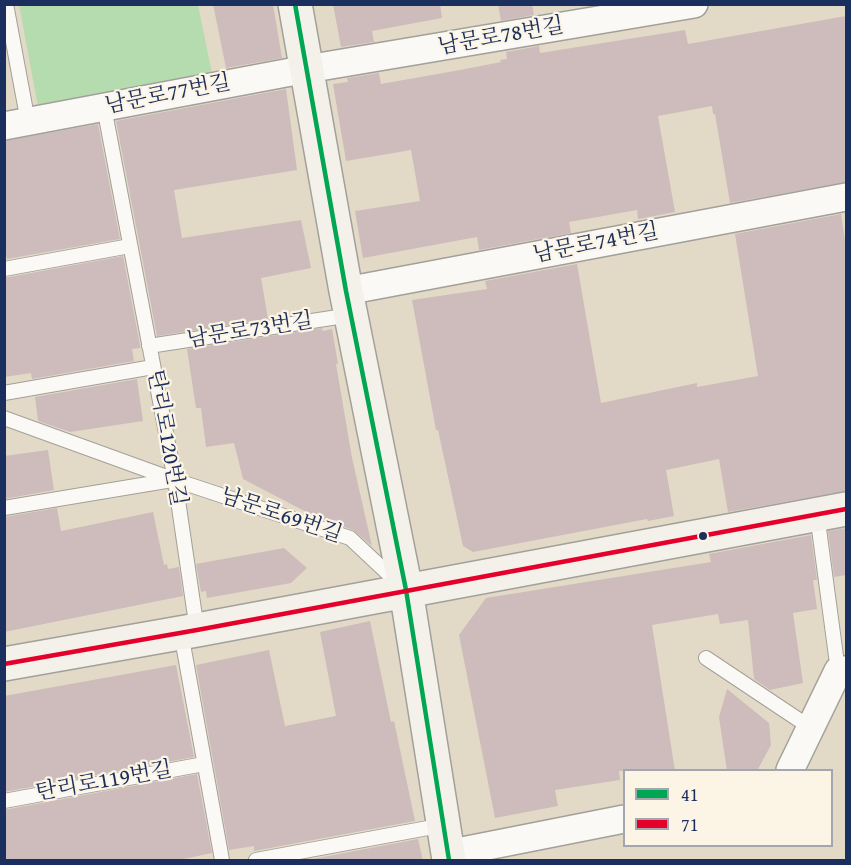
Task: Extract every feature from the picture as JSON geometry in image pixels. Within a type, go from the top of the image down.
[{"type":"main road","points":[[295,4],[349,303],[406,591],[447,846]]},
{"type":"main road","points":[[4,664],[189,632],[832,511]]},
{"type":"street","name":"남문로78번길","points":[[307,69],[694,4]]},
{"type":"street","name":"남문로77번길","points":[[16,124],[307,69]]},
{"type":"street","name":"남문로74번길","points":[[349,303],[846,197]]},
{"type":"street","points":[[791,769],[842,670]]},
{"type":"street","points":[[447,846],[623,819]]},
{"type":"lane","name":"남문로77번길","points":[[6,4],[16,124]]},
{"type":"lane","name":"탄리로120번길","points":[[104,107],[174,480],[189,632]]},
{"type":"lane","points":[[4,269],[130,246]]},
{"type":"lane","name":"남문로73번길","points":[[149,346],[349,303]]},
{"type":"lane","points":[[4,393],[153,367]]},
{"type":"lane","name":"남문로69번길","points":[[4,418],[174,480],[350,538],[406,591]]},
{"type":"lane","name":"남문로69번길","points":[[4,508],[174,480]]},
{"type":"lane","points":[[832,511],[842,670]]},
{"type":"lane","name":"탄리로119번길","points":[[189,632],[204,764],[222,861]]},
{"type":"lane","points":[[706,658],[811,728]]},
{"type":"lane","name":"탄리로119번길","points":[[4,801],[204,764]]},
{"type":"lane","points":[[256,861],[447,846]]},
{"type":"green space","points":[[19,5],[198,5],[213,78],[39,112]]},
{"type":"building","points":[[213,4],[273,4],[282,58],[226,68]]},
{"type":"building","points":[[333,4],[440,4],[442,18],[372,31],[374,42],[341,47]]},
{"type":"building","points":[[498,4],[532,4],[534,15],[501,21]]},
{"type":"building","points":[[846,16],[846,182],[730,203],[712,106],[658,116],[675,212],[638,219],[637,210],[569,222],[571,233],[479,250],[477,237],[363,258],[355,211],[420,201],[411,150],[346,161],[333,84],[348,82],[347,78],[379,73],[381,84],[460,70],[501,62],[500,60],[507,59],[506,52],[539,46],[540,53],[685,30],[688,44]]},
{"type":"building","points":[[286,89],[297,170],[174,190],[182,238],[301,220],[311,268],[261,278],[268,319],[157,336],[116,121]]},
{"type":"building","points":[[98,124],[120,239],[7,259],[4,243],[4,141]]},
{"type":"building","points":[[841,214],[846,247],[846,491],[728,512],[719,459],[666,470],[674,516],[648,521],[647,519],[473,552],[463,546],[438,430],[436,430],[412,300],[487,289],[485,281],[577,264],[601,403],[697,383],[697,387],[758,376],[735,234]]},
{"type":"building","points":[[123,256],[140,345],[140,348],[132,349],[134,361],[32,379],[31,373],[4,377],[4,278]]},
{"type":"building","points":[[322,328],[323,331],[332,329],[352,458],[372,546],[353,530],[316,517],[243,479],[234,443],[206,447],[201,408],[196,408],[187,349]]},
{"type":"building","points":[[137,379],[143,421],[70,432],[38,421],[35,397]]},
{"type":"building","points":[[48,450],[54,490],[4,499],[4,456]]},
{"type":"building","points":[[57,508],[61,531],[153,512],[164,565],[167,564],[168,569],[179,567],[183,596],[4,632],[4,517]]},
{"type":"building","points":[[846,528],[846,575],[834,577],[828,531]]},
{"type":"building","points":[[811,535],[817,580],[813,580],[817,609],[793,613],[803,683],[770,690],[754,679],[748,620],[720,624],[718,614],[652,625],[675,769],[623,769],[619,771],[620,780],[555,790],[558,806],[495,818],[459,635],[486,598],[711,562],[709,554]]},
{"type":"building","points":[[284,548],[307,568],[291,583],[207,598],[206,591],[201,592],[196,564]]},
{"type":"building","points":[[370,621],[415,821],[254,851],[254,846],[229,850],[196,665],[269,650],[285,726],[336,716],[320,632]]},
{"type":"building","points":[[176,665],[194,757],[4,792],[4,696]]},
{"type":"building","points":[[727,689],[769,723],[771,745],[758,769],[727,769],[719,717]]},
{"type":"building","points":[[197,774],[212,853],[174,861],[4,861],[4,810]]},
{"type":"building","points":[[418,839],[423,861],[302,861]]},
{"type":"transit line","name":"41","points":[[295,4],[346,291],[406,590],[449,860]]},
{"type":"transit line","name":"71","points":[[4,664],[846,509]]}]
